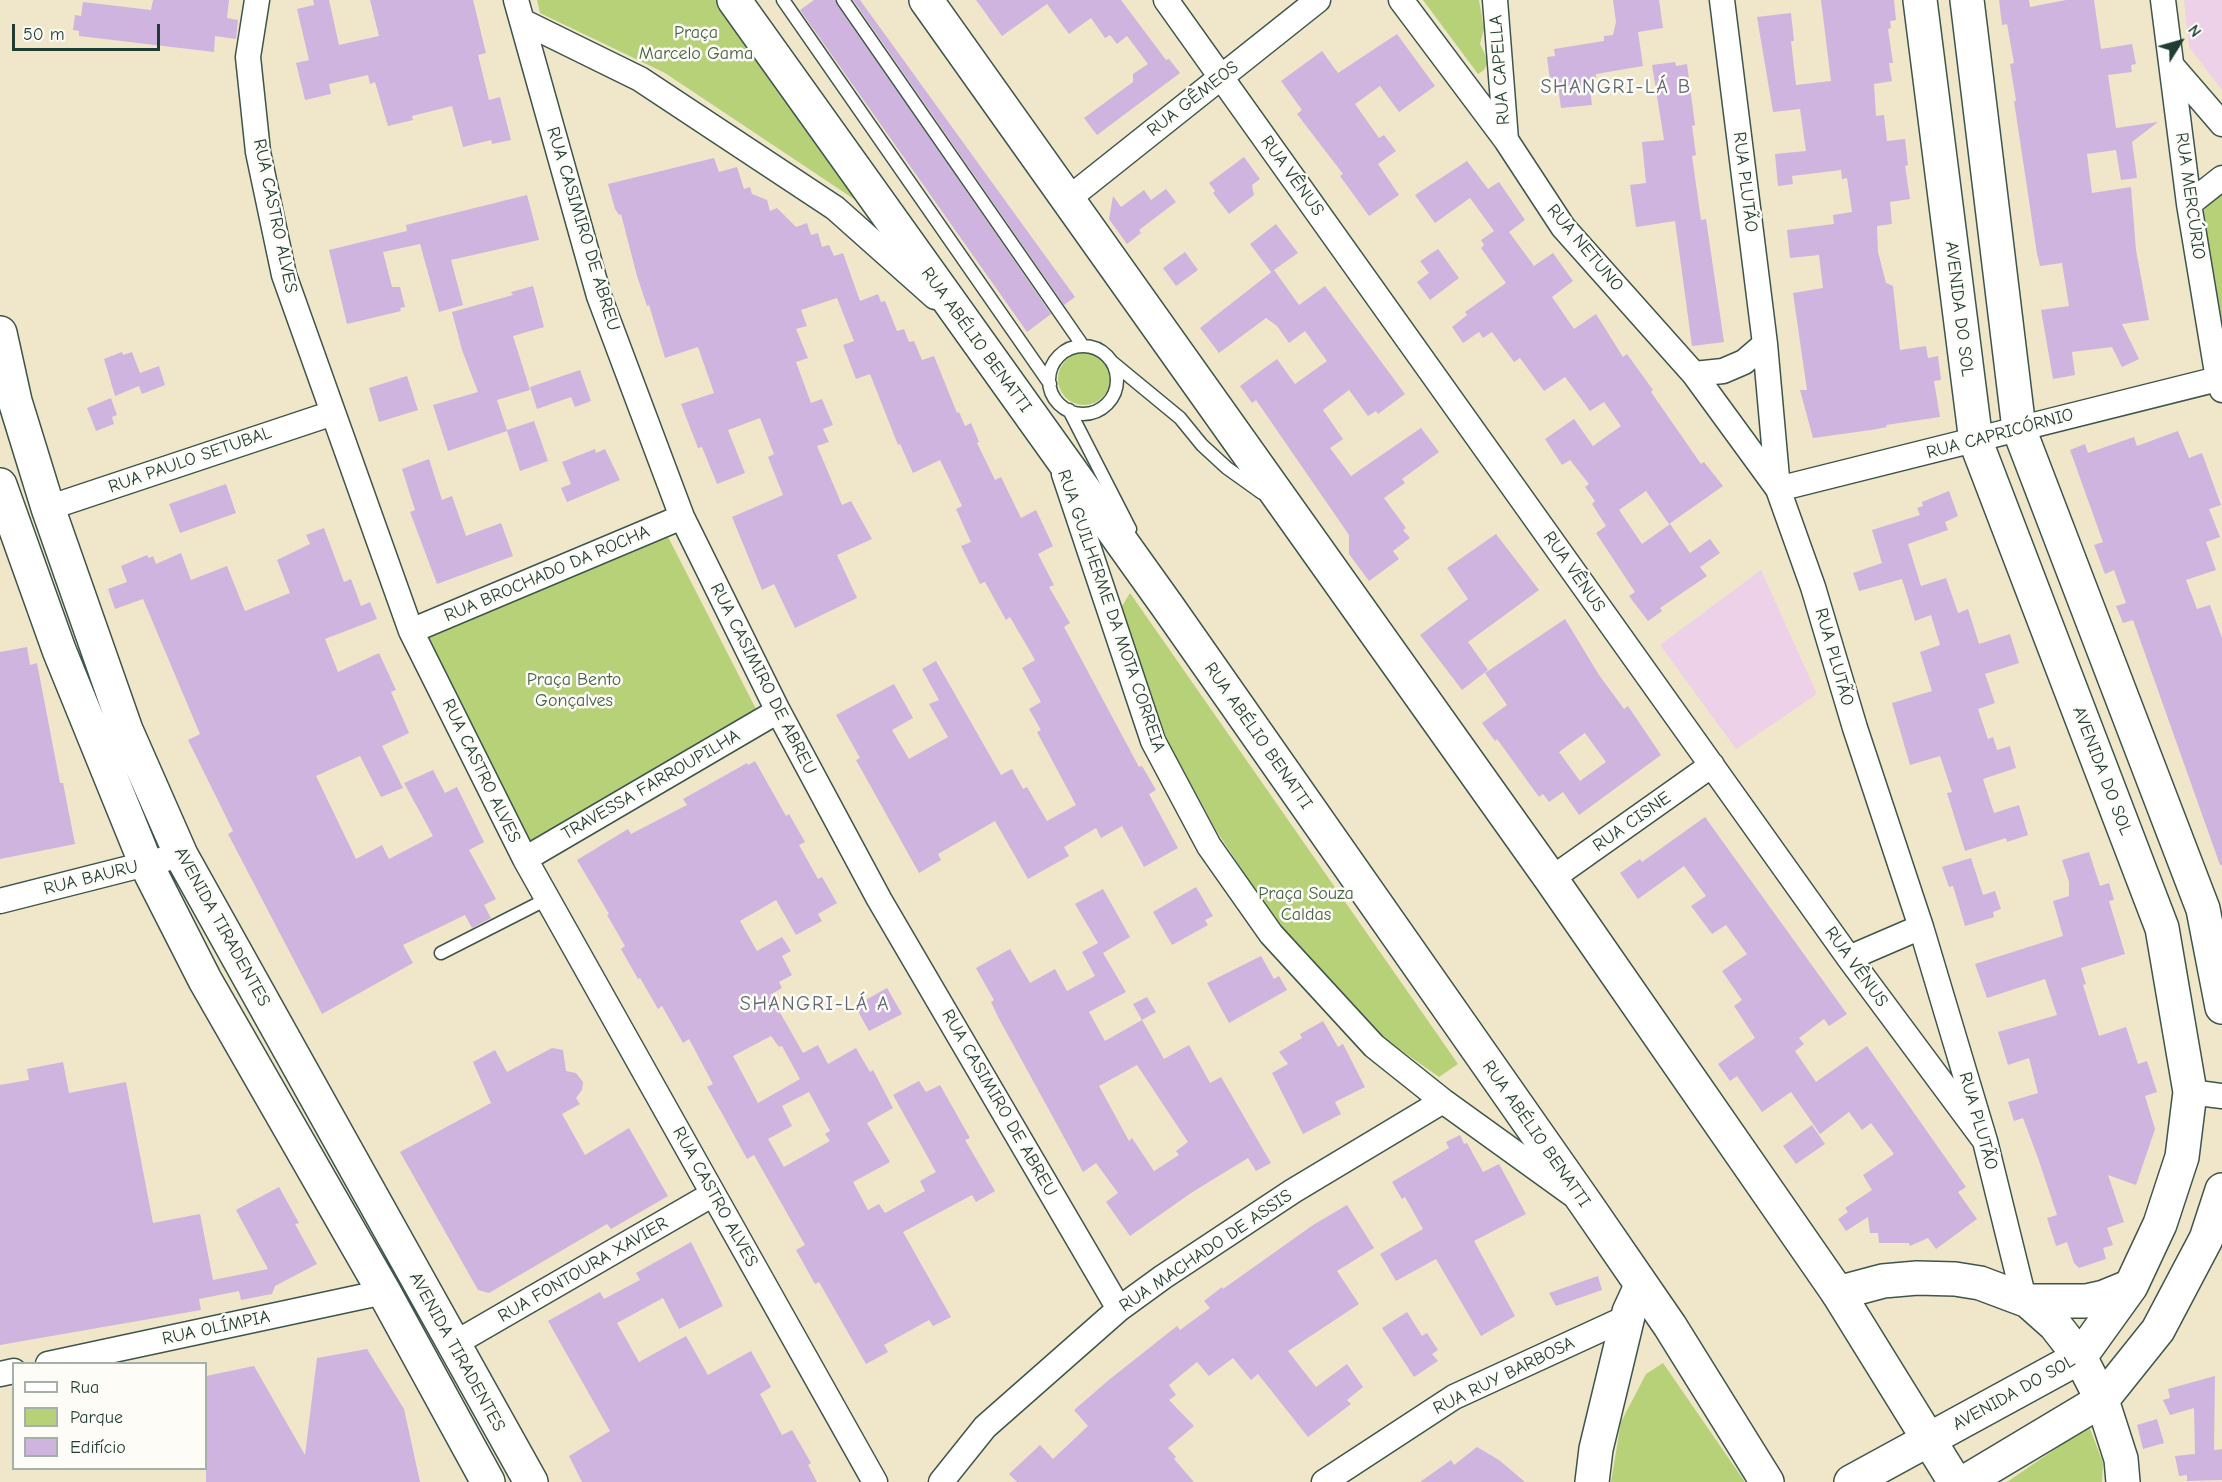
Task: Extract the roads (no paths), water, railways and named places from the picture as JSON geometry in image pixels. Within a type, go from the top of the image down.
[{"type":"main road","name":"RUA ABÉLIO BENATTI","points":[[734,0],[1168,607],[1586,1204],[1670,1326],[1767,1482]]},
{"type":"main road","points":[[926,0],[1551,879],[1838,1293],[1930,1439],[1954,1482]]},
{"type":"main road","name":"AVENIDA DO SOL","points":[[1851,1482],[2080,1357],[2131,1286],[2160,1224],[2206,1094],[2162,928],[1976,442],[1920,0]]},
{"type":"main road","points":[[1967,0],[2019,429],[2212,906],[2222,1007]]},
{"type":"main road","name":"AVENIDA TIRADENTES","points":[[0,333],[15,401],[48,508],[126,730],[181,855],[452,1345],[531,1482]]},
{"type":"main road","points":[[0,440],[18,452],[48,508]]},
{"type":"main road","name":"AVENIDA TIRADENTES","points":[[0,485],[56,640],[146,864],[205,980],[384,1292],[488,1482]]},
{"type":"main road","points":[[286,1122],[292,1118],[305,1117],[318,1132],[369,1228],[383,1246],[409,1266]]},
{"type":"main road","points":[[1965,1482],[2102,1400],[2158,1330],[2214,1239],[2222,1190]]},
{"type":"main road","points":[[1838,1293],[1883,1281],[1917,1278],[1980,1283],[2026,1300],[2086,1301],[2104,1298],[2131,1286]]},
{"type":"main road","points":[[1592,1482],[1604,1413],[1632,1300],[1641,1286]]},
{"type":"main road","points":[[2026,1300],[2055,1325],[2080,1357],[2102,1400],[2121,1459],[2123,1482]]},
{"type":"street","name":"RUA CASTRO ALVES","points":[[257,0],[248,57],[258,152],[284,275],[411,631],[525,859],[875,1482]]},
{"type":"street","name":"RUA VÊNUS","points":[[1166,0],[1849,958],[1985,1141]]},
{"type":"street","name":"RUA GÊMEOS","points":[[1068,199],[1318,0]]},
{"type":"street","name":"RUA NETUNO","points":[[1401,0],[1506,140],[1563,227],[1694,374],[1778,489]]},
{"type":"street","name":"RUA CAPELLA","points":[[1495,0],[1506,140]]},
{"type":"street","name":"RUA PLUTÃO","points":[[1722,0],[1765,344],[1778,489],[1813,587],[1855,728],[1921,927],[1985,1141],[2026,1300]]},
{"type":"street","name":"RUA MERCÚRIO","points":[[2163,0],[2189,204],[2221,383]]},
{"type":"street","points":[[519,11],[640,79],[835,208],[963,322]]},
{"type":"street","name":"RUA CASIMIRO DE ABREU","points":[[519,11],[599,296],[682,517],[778,711],[879,899],[1119,1309]]},
{"type":"street","points":[[2172,66],[2222,124]]},
{"type":"street","points":[[2189,204],[2222,178]]},
{"type":"street","points":[[1694,374],[1723,371],[1744,362],[1765,344]]},
{"type":"street","name":"RUA CAPRICÓRNIO","points":[[1778,489],[1976,442],[2019,429],[2221,383]]},
{"type":"street","name":"RUA PAULO SETUBAL","points":[[48,508],[333,412]]},
{"type":"street","name":"RUA GUILHERME DA MOTA CORREIA","points":[[1056,452],[1153,741],[1209,846],[1271,934],[1374,1046],[1443,1101],[1586,1204]]},
{"type":"street","name":"RUA BROCHADO DA ROCHA","points":[[411,631],[682,517]]},
{"type":"street","name":"TRAVESSA FARROUPILHA","points":[[525,859],[778,711]]},
{"type":"street","name":"RUA CISNE","points":[[1551,879],[1712,765]]},
{"type":"street","name":"RUA BAURU","points":[[0,901],[181,855]]},
{"type":"street","points":[[1849,958],[1921,927]]},
{"type":"street","name":"RUA MACHADO DE ASSIS","points":[[941,1482],[985,1427],[1119,1309],[1293,1191],[1443,1101]]},
{"type":"street","name":"RUA FONTOURA XAVIER","points":[[452,1345],[713,1194]]},
{"type":"street","name":"RUA OLÍMPIA","points":[[57,1362],[384,1292]]},
{"type":"street","name":"RUA RUY BARBOSA","points":[[1324,1482],[1454,1397],[1628,1317]]},
{"type":"lane","points":[[783,0],[1050,384]]},
{"type":"lane","points":[[843,0],[1083,346]]},
{"type":"lane","points":[[1168,607],[1069,410],[1053,395],[1050,373],[1062,353],[1083,346],[1095,348],[1180,418],[1202,445],[1227,468],[1292,515]]},
{"type":"lane","points":[[1069,410],[1090,413],[1108,402],[1117,382],[1112,362]]},
{"type":"lane","points":[[441,953],[547,899]]},
{"type":"district","name":"SHANGRI-LÁ B","points":[[1616,87]]},
{"type":"district","name":"SHANGRI-LÁ A","points":[[815,1004]]},
{"type":"park label","name":"Praça Marcelo Gama","points":[[696,43]]},
{"type":"park label","name":"Praça Bento Gonçalves","points":[[574,690]]},
{"type":"park label","name":"Praça Souza Caldas","points":[[1306,904]]}]
